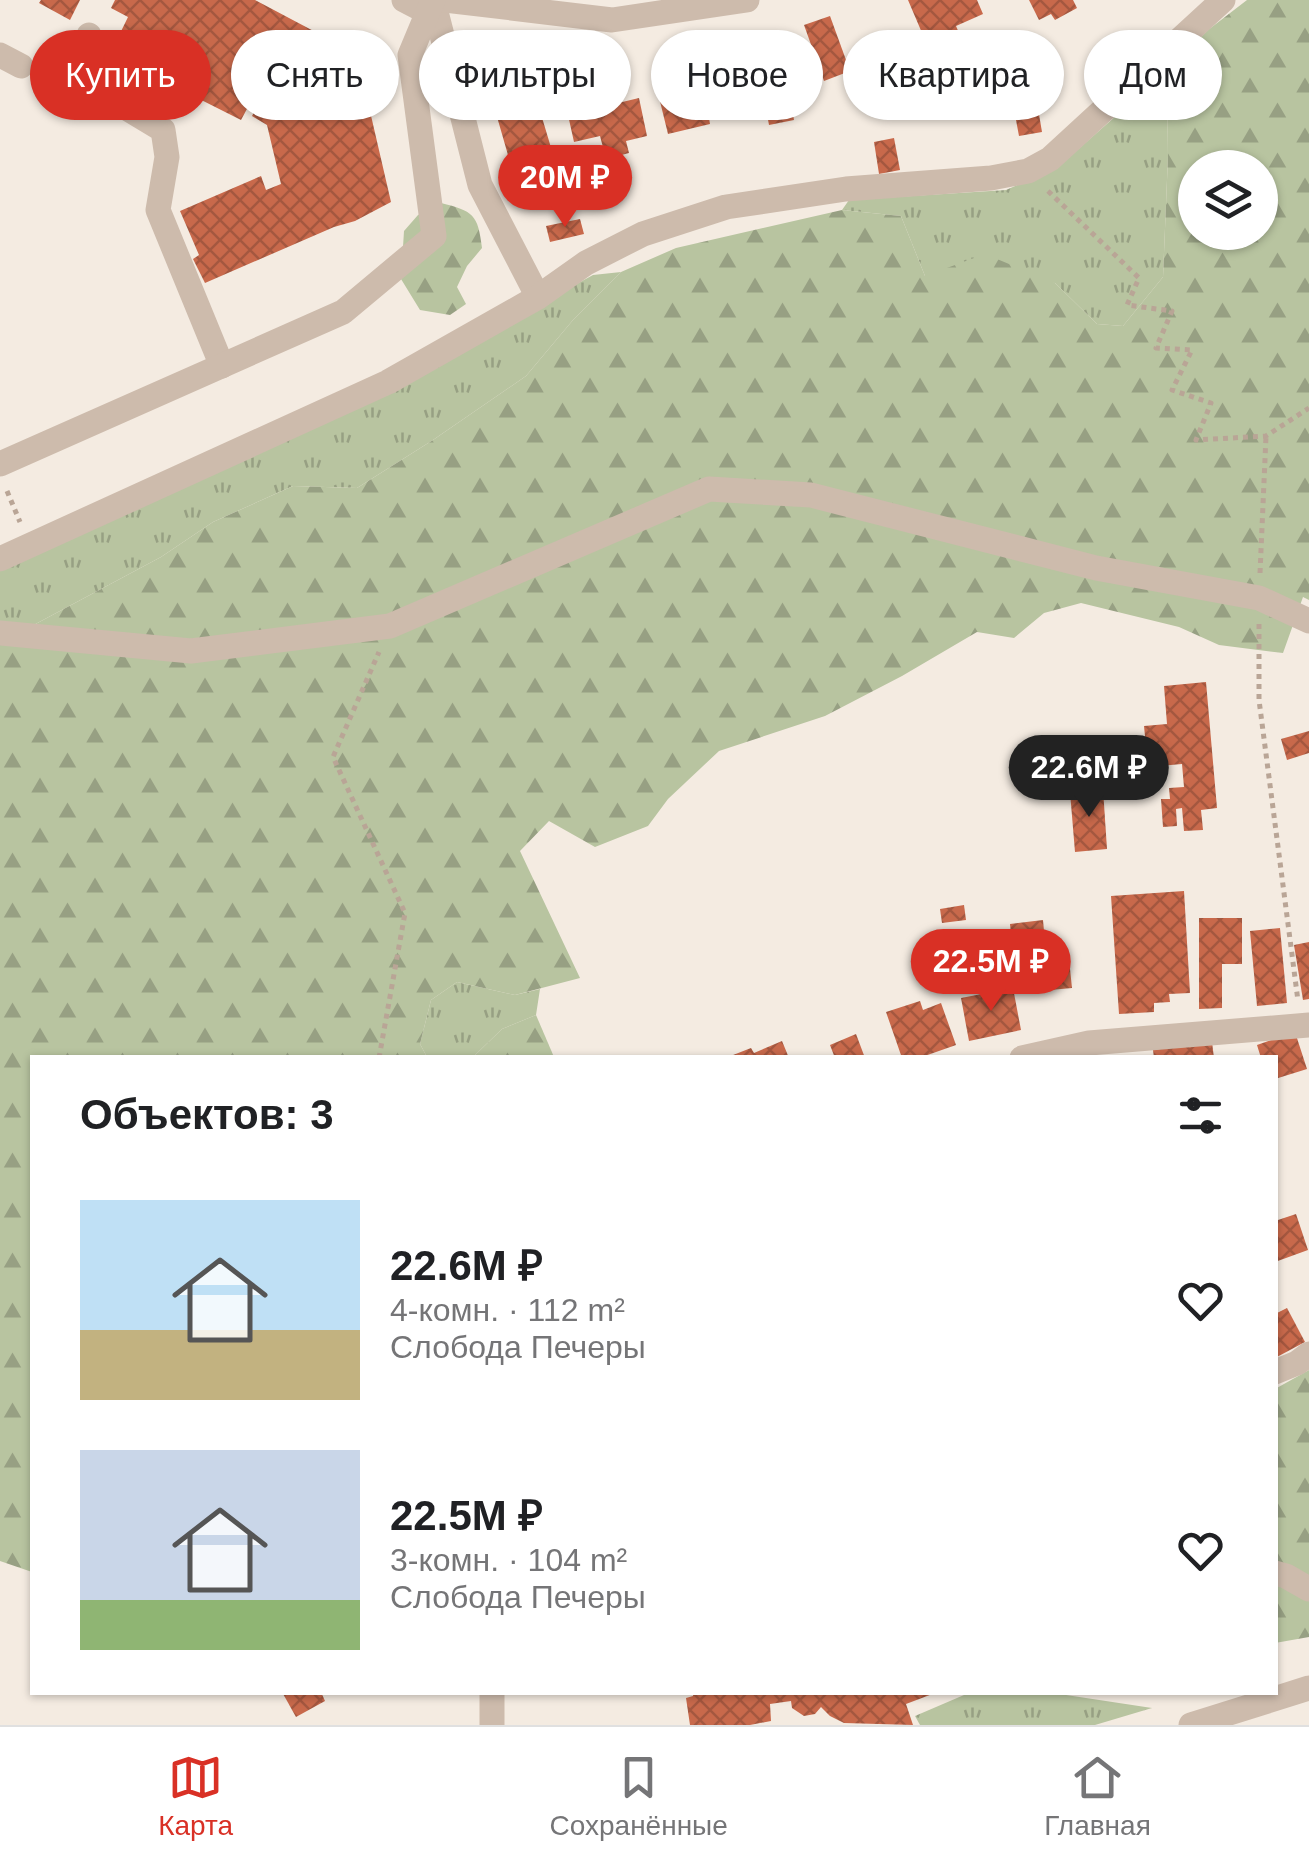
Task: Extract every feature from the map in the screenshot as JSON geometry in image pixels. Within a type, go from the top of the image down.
[{"type":"street","points":[[404,0],[612,20],[747,0]]},
{"type":"street","points":[[0,559],[388,382],[538,297],[586,263],[644,234],[726,207],[846,189],[990,178],[1028,171],[1050,158],[1222,0]]},
{"type":"street","points":[[435,3],[480,185],[538,297]]},
{"type":"street","points":[[3,476],[222,366],[343,312],[434,236],[410,55],[435,3]]},
{"type":"street","points":[[146,120],[163,130],[167,157],[158,210],[222,366]]},
{"type":"street","points":[[0,632],[191,651],[390,626],[708,488],[811,495],[1096,568],[1259,598],[1309,621]]},
{"type":"street","points":[[1036,1055],[1090,1043],[1305,1026]]},
{"type":"street","points":[[1278,1371],[1309,1354]]},
{"type":"street","points":[[1278,1574],[1309,1588]]},
{"type":"street","points":[[1191,1725],[1309,1688]]},
{"type":"street","points":[[492,1695],[492,1725]]},
{"type":"path","points":[[1028,171],[1139,278],[1127,305],[1172,311],[1156,348],[1192,350],[1172,390],[1211,403],[1196,440],[1266,436],[1309,408]]},
{"type":"path","points":[[1266,436],[1259,700],[1305,1026]]},
{"type":"path","points":[[3,476],[30,545]]},
{"type":"path","points":[[380,1055],[405,913],[333,758],[390,626]]},
{"type":"green space","points":[[1247,0],[1309,0],[1309,600],[1303,597],[1283,653],[1219,645],[1179,627],[1081,603],[1044,613],[1014,638],[977,632],[825,716],[719,751],[668,799],[648,826],[595,847],[549,821],[520,851],[580,978],[515,995],[457,982],[431,1000],[420,1044],[426,1055],[30,1055],[30,1571],[0,1561],[0,643],[161,557],[213,522],[293,486],[357,488],[526,376],[573,320],[621,272],[676,248],[842,210],[901,216],[925,276],[985,254],[1055,283],[1097,324],[1123,326],[1163,277],[1168,120],[1222,120],[1222,30],[1208,30]]},
{"type":"green space","points":[[1111,120],[1168,120],[1163,277],[1123,326],[1097,324],[1055,283],[925,276],[901,216],[842,210],[849,200],[1006,190],[1058,167]]},
{"type":"green space","points":[[441,203],[472,216],[482,248],[457,287],[466,304],[450,315],[420,310],[401,279],[404,231],[418,215]]},
{"type":"green space","points":[[621,272],[573,320],[526,376],[357,488],[293,486],[213,522],[161,557],[0,643],[0,565],[396,383],[593,275]]},
{"type":"green space","points":[[457,982],[515,995],[540,989],[536,1015],[502,1029],[475,1055],[426,1055],[420,1044],[431,1000]]},
{"type":"green space","points":[[536,1015],[553,1055],[475,1055],[502,1029]]},
{"type":"green space","points":[[1309,1370],[1309,1637],[1278,1642],[1278,1387]]},
{"type":"green space","points":[[964,1695],[1066,1695],[1152,1708],[1095,1725],[920,1725],[915,1716]]},
{"type":"building","points":[[80,0],[70,20],[39,3]]},
{"type":"building","points":[[115,0],[255,0],[312,30],[231,30],[231,115],[211,105],[211,30],[122,30],[128,17],[111,8]]},
{"type":"building","points":[[908,0],[977,0],[983,14],[956,26],[958,30],[921,30]]},
{"type":"building","points":[[1029,0],[1073,0],[1077,8],[1055,20],[1051,14],[1039,20]]},
{"type":"building","points":[[830,16],[843,52],[843,74],[824,81],[823,30],[806,30],[804,25]]},
{"type":"building","points":[[639,98],[647,136],[626,141],[629,153],[606,159],[600,136],[574,142],[569,120],[631,120],[631,100]]},
{"type":"building","points":[[259,120],[372,120],[391,202],[355,221],[205,283],[193,259],[199,255],[180,211],[261,176],[266,190],[281,184],[267,125]]},
{"type":"building","points":[[498,120],[543,120],[552,151],[510,162]]},
{"type":"building","points":[[665,120],[709,120],[710,124],[668,134]]},
{"type":"building","points":[[768,120],[794,120],[769,125]]},
{"type":"building","points":[[1016,120],[1040,120],[1042,132],[1019,136]]},
{"type":"building","points":[[894,138],[900,170],[879,174],[874,142]]},
{"type":"building","points":[[580,219],[584,234],[550,242],[546,226]]},
{"type":"building","points":[[1206,682],[1217,808],[1201,810],[1203,830],[1184,831],[1182,808],[1176,809],[1177,826],[1163,827],[1161,799],[1170,799],[1169,788],[1184,787],[1182,764],[1148,767],[1144,726],[1167,724],[1164,686]]},
{"type":"building","points":[[1309,731],[1309,753],[1287,760],[1281,739]]},
{"type":"building","points":[[1103,789],[1107,849],[1075,852],[1070,792]]},
{"type":"building","points":[[1184,891],[1190,993],[1169,994],[1170,1002],[1154,1003],[1154,1012],[1119,1014],[1111,896]]},
{"type":"building","points":[[964,905],[966,920],[942,923],[940,909]]},
{"type":"building","points":[[1199,918],[1242,918],[1242,964],[1222,964],[1222,1008],[1199,1009]]},
{"type":"building","points":[[1043,920],[1046,953],[1068,950],[1072,988],[1017,993],[1010,924]]},
{"type":"building","points":[[1280,928],[1287,1003],[1257,1006],[1250,931]]},
{"type":"building","points":[[1309,942],[1309,999],[1303,1000],[1294,945]]},
{"type":"building","points":[[1013,988],[1021,1030],[969,1041],[961,998]]},
{"type":"building","points":[[920,1001],[923,1010],[941,1003],[956,1045],[928,1055],[901,1055],[886,1012]]},
{"type":"building","points":[[1295,1032],[1307,1069],[1278,1078],[1278,1055],[1260,1055],[1257,1045]]},
{"type":"building","points":[[856,1034],[864,1055],[834,1055],[830,1045]]},
{"type":"building","points":[[782,1041],[788,1055],[733,1055],[751,1048],[754,1053]]},
{"type":"building","points":[[1212,1042],[1214,1055],[1154,1055],[1153,1050]]},
{"type":"building","points":[[1296,1214],[1308,1250],[1278,1261],[1278,1220]]},
{"type":"building","points":[[1287,1308],[1305,1342],[1278,1356],[1278,1312]]},
{"type":"building","points":[[284,1695],[322,1695],[325,1701],[296,1717]]},
{"type":"building","points":[[930,1695],[906,1704],[913,1725],[844,1723],[821,1707],[815,1714],[804,1716],[792,1708],[791,1701],[770,1704],[771,1721],[690,1725],[686,1698]]}]
